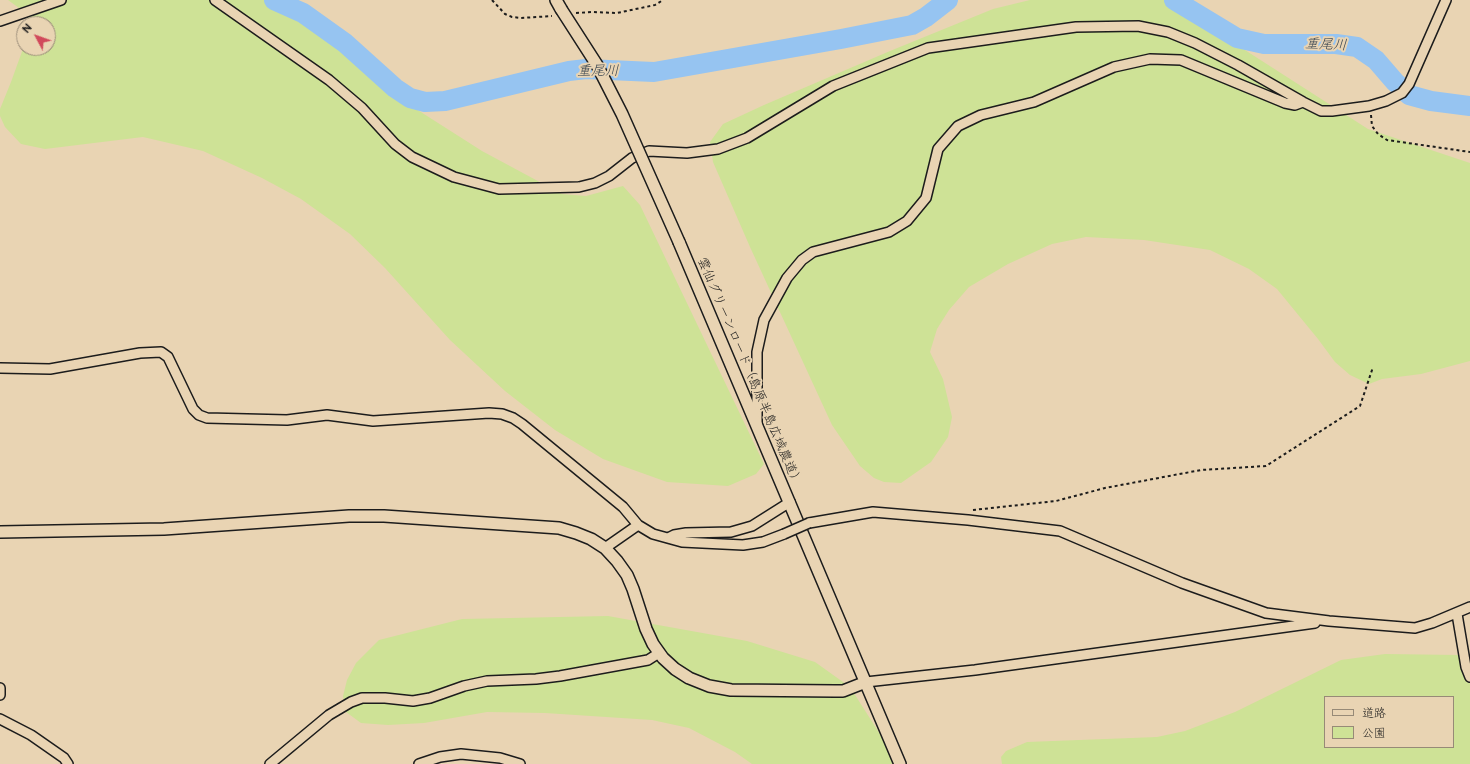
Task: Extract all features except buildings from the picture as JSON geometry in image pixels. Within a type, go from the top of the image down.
[{"type":"street","points":[[0,21],[61,0]]},
{"type":"street","points":[[215,0],[330,80],[362,108],[395,144],[412,157],[454,177],[499,189],[579,187],[595,183],[609,176],[632,158],[649,151],[687,153],[718,149],[747,138],[833,86],[928,48],[1076,27],[1138,26],[1168,32],[1195,43],[1238,64],[1321,111],[1369,106],[1386,101],[1402,93],[1409,84],[1446,0]]},
{"type":"street","name":"雲仙グリーンロード（島原半島広域農道）","points":[[558,4],[597,65],[622,114],[679,242],[900,764]]},
{"type":"street","points":[[757,428],[757,352],[764,320],[787,278],[802,260],[813,252],[888,232],[906,221],[926,198],[938,149],[958,126],[982,115],[1034,102],[1114,67],[1150,59],[1181,60],[1285,103],[1295,105],[1303,102]]},
{"type":"street","points":[[0,368],[50,369],[140,353],[161,352],[168,357],[193,409],[199,415],[207,418],[287,420],[327,415],[373,421],[502,414],[513,418],[522,424],[623,507],[638,525],[653,534],[682,542],[743,545],[763,542],[809,523],[873,512],[1060,531],[1182,583],[1266,613],[1329,621],[1415,628],[1457,614],[1470,607]]},
{"type":"street","points":[[668,538],[674,535],[686,533],[731,532],[752,526],[790,502]]},
{"type":"street","points":[[0,532],[164,529],[334,517],[384,516],[559,528],[591,539],[605,548],[617,561],[627,574],[652,644],[674,669],[689,678],[708,686],[732,690],[843,691],[866,682],[975,670],[1329,621]]},
{"type":"street","points":[[605,548],[638,525]]},
{"type":"street","points":[[1457,614],[1466,667],[1470,677]]},
{"type":"street","points":[[270,764],[330,715],[351,702],[362,698],[384,698],[414,701],[430,698],[464,686],[488,681],[536,679],[560,676],[648,660],[659,653]]},
{"type":"street","points":[[0,688],[0,696]]},
{"type":"street","points":[[0,719],[31,735],[64,758],[68,764]]},
{"type":"street","points":[[419,764],[440,757],[461,754],[500,758],[520,764]]},
{"type":"path","points":[[1369,106],[1372,126],[1378,134],[1387,140],[1470,152]]},
{"type":"path","points":[[969,510],[1056,501],[1105,488],[1201,470],[1266,466],[1360,406],[1373,367]]},
{"type":"green space","points":[[8,0],[286,0],[339,50],[402,100],[482,151],[562,194],[586,196],[623,186],[640,205],[764,464],[756,474],[728,486],[667,482],[603,459],[555,430],[505,391],[450,340],[385,268],[350,234],[301,199],[262,178],[203,151],[143,137],[45,149],[21,144],[5,127],[0,116],[0,109],[20,56],[56,56],[56,16],[27,16],[27,14]]},
{"type":"green space","points":[[1030,0],[1167,0],[1368,129],[1470,163],[1470,361],[1421,374],[1382,379],[1369,384],[1350,375],[1335,362],[1277,289],[1249,269],[1210,250],[1144,240],[1086,237],[1052,244],[1008,264],[969,287],[949,310],[937,329],[930,352],[943,379],[952,417],[948,437],[931,462],[901,483],[884,482],[874,478],[860,466],[832,425],[750,247],[713,162],[710,142],[723,124],[764,105],[993,9]]},
{"type":"green space","points":[[608,616],[747,641],[815,662],[850,687],[899,764],[752,764],[735,752],[689,728],[652,720],[545,713],[487,712],[424,723],[388,725],[361,723],[346,712],[343,696],[347,680],[356,663],[379,640],[462,619]]},
{"type":"green space","points":[[1385,654],[1459,655],[1470,657],[1470,764],[1002,764],[1001,757],[1006,751],[1027,742],[1157,737],[1185,731],[1235,712],[1341,660]]},
{"type":"waterway","name":"重尾川","points":[[274,0],[303,13],[345,43],[395,88],[410,98],[425,102],[445,101],[569,71],[586,69],[654,72],[841,39],[912,25],[926,17],[948,0]]},
{"type":"waterway","name":"重尾川","points":[[1174,0],[1237,38],[1264,44],[1336,44],[1357,47],[1376,60],[1395,82],[1409,95],[1431,101],[1470,106]]}]
